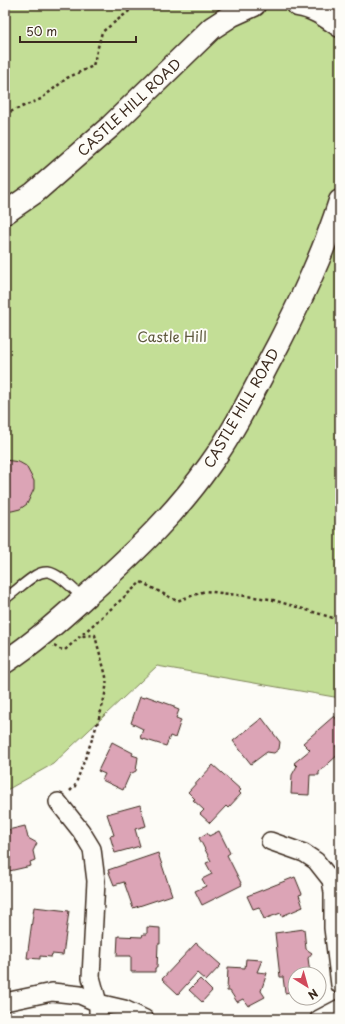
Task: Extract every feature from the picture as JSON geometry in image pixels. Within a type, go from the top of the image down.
[{"type":"main road","name":"CASTLE HILL ROAD","points":[[5,213],[46,183],[111,126],[212,28],[232,15],[254,5]]},
{"type":"main road","points":[[298,5],[305,6],[325,16],[340,26]]},
{"type":"main road","name":"CASTLE HILL ROAD","points":[[5,662],[43,634],[84,598],[166,521],[210,465],[253,393],[308,286],[332,228],[340,201]]},
{"type":"street","points":[[58,802],[81,831],[92,849],[96,881],[91,977],[98,1011]]},
{"type":"street","points":[[270,841],[304,853],[316,861],[331,880],[333,892],[333,928],[340,985]]},
{"type":"street","points":[[5,1002],[52,992],[80,995],[98,1011],[124,1009],[145,1019]]},
{"type":"street","points":[[319,1019],[340,1008]]},
{"type":"lane","points":[[5,599],[28,578],[40,572],[51,572],[60,576],[84,598]]},
{"type":"path","points":[[5,114],[41,99],[67,78],[93,66],[102,32],[137,5]]},
{"type":"path","points":[[65,650],[142,582],[176,602],[205,591],[270,598],[340,620]]},
{"type":"path","points":[[58,802],[75,786],[105,697],[106,678],[95,635],[81,636]]},
{"type":"green space","name":"Castle Hill","points":[[5,5],[340,5],[340,698],[157,666],[53,764],[5,791]]},
{"type":"building","points":[[5,460],[19,462],[26,466],[34,481],[34,489],[27,504],[20,509],[12,511],[5,511]]},
{"type":"building","points":[[146,696],[174,706],[174,708],[179,710],[176,718],[181,720],[175,738],[170,736],[166,746],[140,738],[143,729],[131,723],[140,697],[145,698]]},
{"type":"building","points":[[334,716],[340,723],[340,743],[336,746],[340,753],[319,772],[319,775],[310,775],[309,795],[291,794],[292,775],[297,766],[294,763],[310,750],[303,743]]},
{"type":"building","points":[[262,718],[280,742],[279,749],[274,753],[267,752],[251,764],[233,741]]},
{"type":"building","points":[[112,742],[133,753],[132,755],[138,757],[136,771],[130,774],[123,790],[102,780],[105,774],[98,771]]},
{"type":"building","points":[[213,765],[241,790],[239,792],[241,794],[228,808],[226,806],[210,823],[200,814],[204,810],[193,800],[195,799],[188,792]]},
{"type":"building","points":[[140,805],[146,826],[135,829],[140,846],[115,853],[110,836],[114,835],[107,814]]},
{"type":"building","points":[[25,826],[28,838],[37,843],[33,851],[35,860],[30,862],[31,866],[5,872],[5,827],[7,827],[8,830]]},
{"type":"building","points":[[219,831],[230,853],[227,855],[242,885],[202,905],[195,891],[206,886],[202,879],[212,874],[206,863],[211,861],[199,838],[207,833],[209,836]]},
{"type":"building","points":[[158,853],[172,895],[133,908],[124,882],[114,885],[108,870]]},
{"type":"building","points":[[295,877],[302,894],[299,895],[303,907],[282,916],[281,913],[264,919],[259,907],[253,909],[247,896]]},
{"type":"building","points":[[34,907],[69,911],[63,955],[52,954],[51,957],[40,956],[40,959],[27,958]]},
{"type":"building","points":[[147,927],[160,928],[157,968],[155,968],[155,972],[131,972],[131,956],[117,956],[118,936],[142,937],[143,934],[147,934]]},
{"type":"building","points":[[304,929],[306,949],[312,953],[308,958],[309,966],[287,966],[287,993],[285,993],[283,977],[280,977],[275,933]]},
{"type":"building","points":[[196,943],[221,965],[206,981],[197,973],[178,994],[162,979]]},
{"type":"building","points":[[246,959],[262,960],[257,972],[267,973],[261,991],[265,997],[248,1006],[243,999],[237,1002],[230,991],[227,991],[228,967],[245,968]]},
{"type":"building","points":[[200,979],[212,991],[202,1002],[189,990]]}]
